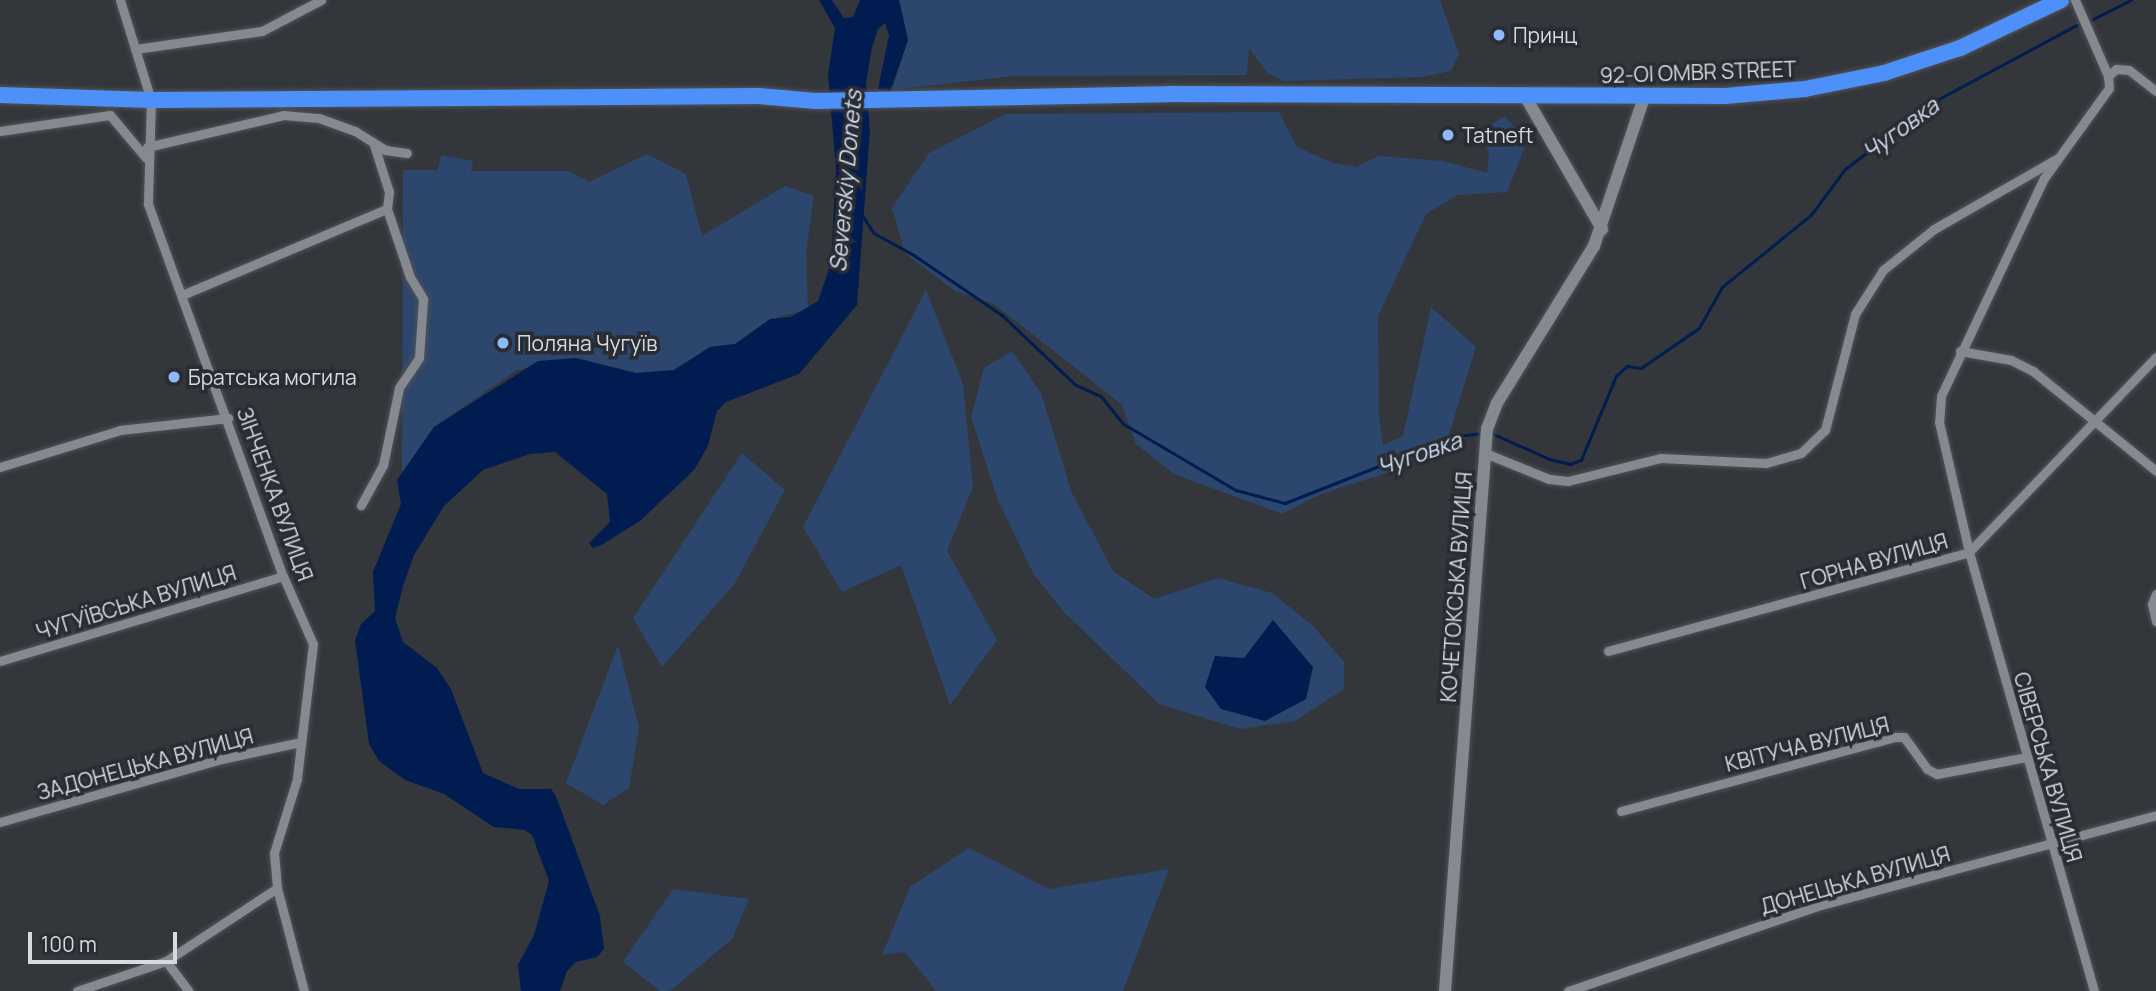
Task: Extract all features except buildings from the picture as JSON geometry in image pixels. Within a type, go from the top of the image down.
[{"type":"highway","name":"92-OI OMBR STREET","points":[[0,95],[151,100],[759,96],[816,101],[888,101],[1319,95],[1644,97],[1765,94],[1845,82],[1960,48],[2061,0]]},
{"type":"main road","points":[[1525,96],[1602,229]]},
{"type":"main road","name":"КОЧЕТОКСЬКА ВУЛИЦЯ","points":[[1445,991],[1487,433],[1497,402],[1602,229],[1644,97]]},
{"type":"street","points":[[120,0],[151,100]]},
{"type":"street","points":[[135,48],[262,31],[321,0]]},
{"type":"street","points":[[1486,453],[1549,479],[1568,481],[1660,458],[1766,463],[1801,453],[1825,430],[1855,314],[1883,270],[1934,229],[2057,158],[2107,92],[2108,76],[2075,0]]},
{"type":"street","points":[[2108,76],[2116,69],[2129,70],[2156,91]]},
{"type":"street","name":"ЗІНЧЕНКА ВУЛИЦЯ","points":[[151,100],[147,147],[148,204],[228,418],[283,576],[313,644],[297,779],[274,853],[277,888],[304,991]]},
{"type":"street","points":[[0,131],[110,115],[147,160]]},
{"type":"street","points":[[147,147],[283,115],[319,118],[355,131],[374,145],[407,153]]},
{"type":"street","points":[[361,505],[383,465],[399,388],[419,358],[423,299],[410,277],[387,209],[389,192],[374,145]]},
{"type":"street","name":"СІВЕРСЬКА ВУЛИЦЯ","points":[[2057,158],[1960,351],[1941,396],[1939,422],[1969,552],[2094,991]]},
{"type":"street","points":[[182,295],[387,209]]},
{"type":"street","points":[[1960,351],[2011,360],[2033,371],[2156,471]]},
{"type":"street","name":"ГОРНА ВУЛИЦЯ","points":[[1608,651],[1969,552],[2097,422],[2156,357]]},
{"type":"street","points":[[0,467],[120,430],[228,418]]},
{"type":"street","name":"ЧУГУЇВСЬКА ВУЛИЦЯ","points":[[0,661],[283,576]]},
{"type":"street","points":[[2156,594],[2152,604],[2156,622]]},
{"type":"street","name":"КВІТУЧА ВУЛИЦЯ","points":[[1621,811],[1896,737],[1904,737],[1927,769],[1937,774],[2027,757]]},
{"type":"street","name":"ЗАДОНЕЦЬКА ВУЛИЦЯ","points":[[0,822],[217,760],[300,742]]},
{"type":"street","name":"ДОНЕЦЬКА ВУЛИЦЯ","points":[[1568,991],[1821,905],[2156,815]]},
{"type":"street","points":[[77,991],[166,961],[277,888]]},
{"type":"street","points":[[166,961],[189,991]]},
{"type":"shaded area","points":[[899,0],[1440,0],[1459,54],[1451,71],[1421,77],[1284,81],[1267,73],[1249,48],[1247,75],[1012,76],[892,90],[908,40]]},
{"type":"shaded area","points":[[1279,112],[1297,147],[1333,163],[1356,167],[1378,156],[1443,161],[1487,173],[1489,152],[1479,131],[1505,116],[1527,142],[1507,192],[1458,195],[1426,214],[1378,316],[1379,418],[1383,445],[1403,436],[1431,307],[1476,347],[1446,444],[1396,470],[1321,494],[1282,514],[1174,474],[1136,444],[1122,405],[994,304],[955,291],[905,253],[892,208],[929,153],[1006,114]]},
{"type":"shaded area","points":[[647,154],[686,174],[702,236],[785,186],[814,196],[806,252],[808,309],[776,318],[735,344],[710,347],[674,370],[636,373],[576,358],[517,370],[434,427],[402,475],[403,170],[438,170],[441,155],[473,161],[471,171],[569,171],[589,182]]},
{"type":"shaded area","points":[[926,290],[963,384],[973,487],[947,551],[997,640],[950,705],[901,565],[842,592],[803,527]]},
{"type":"shaded area","points":[[1012,351],[1041,393],[1072,493],[1113,571],[1154,599],[1218,578],[1272,593],[1312,625],[1344,662],[1344,689],[1295,721],[1240,729],[1159,704],[1063,611],[1033,573],[997,498],[971,417],[984,368]]},
{"type":"shaded area","points":[[742,453],[785,490],[735,583],[662,667],[633,618]]},
{"type":"shaded area","points":[[618,645],[639,728],[629,788],[603,805],[566,783]]},
{"type":"shaded area","points":[[969,848],[1049,889],[1169,869],[1123,991],[936,991],[905,952],[882,955],[910,887]]},
{"type":"shaded area","points":[[673,889],[749,899],[732,939],[670,991],[660,991],[623,962]]},
{"type":"water","name":"Severskiy Donets","points":[[819,0],[832,0],[844,18],[853,17],[860,0],[899,0],[908,40],[890,92],[878,89],[889,35],[885,23],[878,29],[872,47],[866,83],[870,130],[857,305],[799,374],[726,402],[717,411],[708,446],[694,470],[640,521],[603,544],[593,548],[589,543],[610,522],[607,494],[555,452],[530,454],[483,470],[444,506],[414,555],[403,586],[395,618],[403,642],[437,668],[451,689],[483,773],[519,789],[551,789],[556,796],[600,916],[604,949],[597,957],[576,962],[567,971],[560,991],[521,991],[518,965],[534,935],[549,881],[532,835],[525,830],[494,827],[444,794],[405,780],[379,761],[369,744],[355,640],[361,624],[375,611],[373,572],[401,504],[397,480],[434,427],[538,361],[576,358],[636,373],[674,370],[710,347],[735,344],[770,319],[791,317],[818,301],[831,263],[836,170],[828,74],[835,28]]},
{"type":"water","points":[[1273,620],[1313,667],[1306,699],[1265,721],[1221,709],[1205,687],[1215,656],[1244,658]]},
{"type":"waterway","name":"Чуговка","points":[[2093,19],[2131,0]]},
{"type":"waterway","name":"Чуговка","points":[[1491,433],[1550,459],[1570,464],[1581,460],[1616,376],[1627,366],[1641,368],[1699,328],[1722,287],[1811,215],[1845,169],[1935,101],[2077,25]]},
{"type":"waterway","name":"Чуговка","points":[[863,216],[874,233],[914,255],[1002,315],[1076,385],[1101,396],[1124,424],[1236,490],[1285,503],[1455,436],[1484,433]]},
{"type":"place","name":"Принц","points":[[1499,35]]},
{"type":"place","name":"Tatneft","points":[[1448,135]]},
{"type":"place","name":"Поляна Чугуїв","points":[[503,343]]},
{"type":"place","name":"Братська могила","points":[[174,377]]}]
